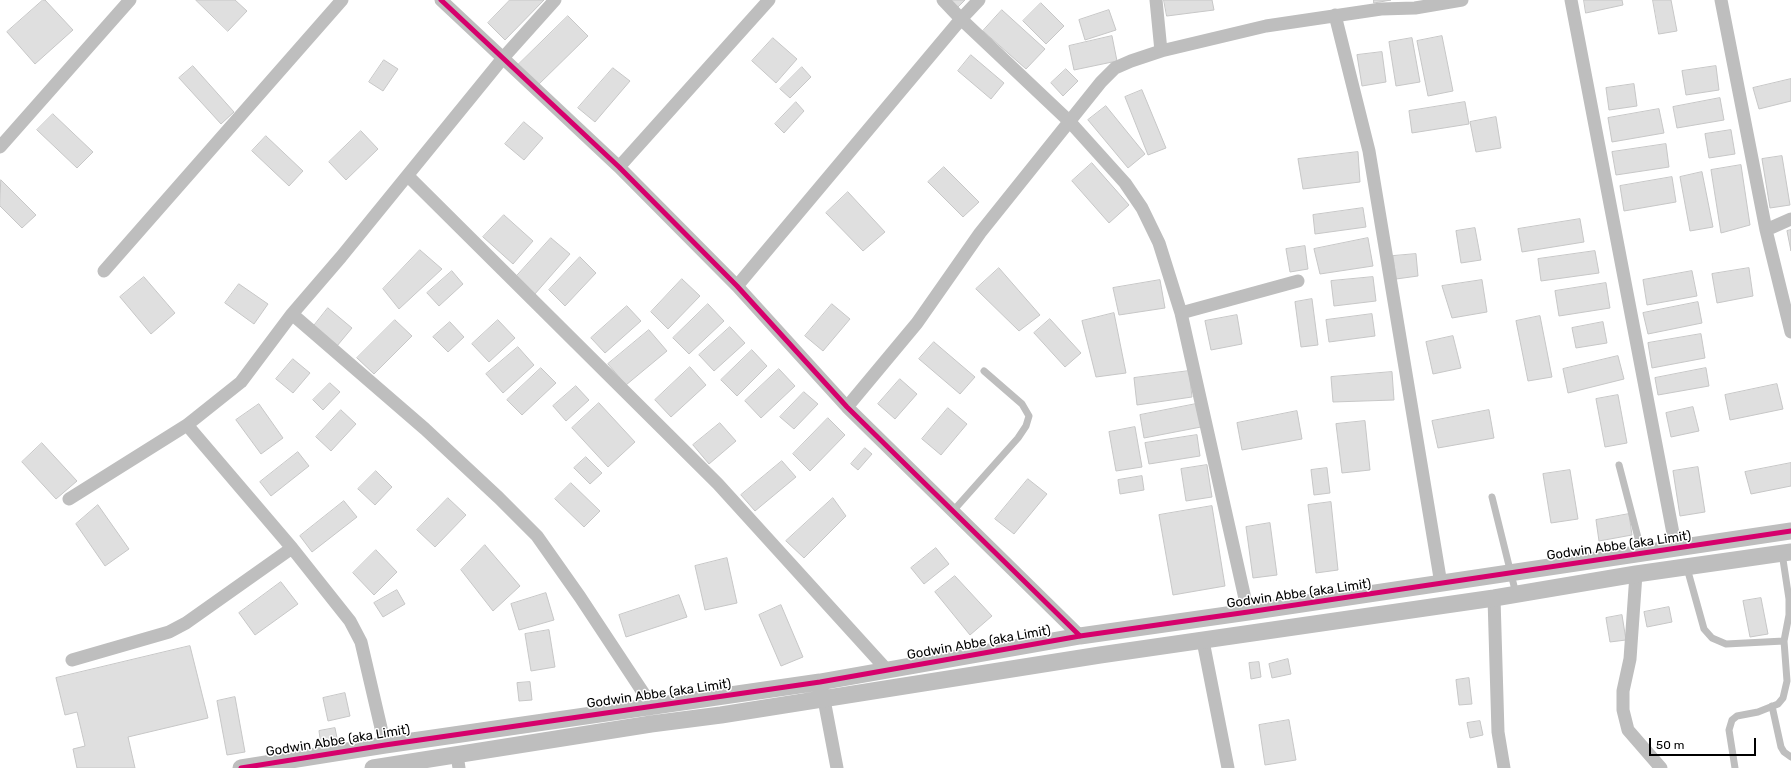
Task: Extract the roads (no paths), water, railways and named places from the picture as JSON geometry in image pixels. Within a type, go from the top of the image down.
[{"type":"street","points":[[0,146],[130,0]]},
{"type":"street","points":[[104,271],[342,0]]},
{"type":"street","points":[[441,0],[619,167],[737,286],[847,406],[1080,636]]},
{"type":"street","points":[[69,499],[187,425],[241,382],[292,314],[408,176],[503,58],[555,0]]},
{"type":"street","points":[[619,167],[769,0]]},
{"type":"street","points":[[943,0],[961,19],[1070,122],[1125,183],[1142,208],[1159,243],[1182,313],[1248,612]]},
{"type":"street","points":[[737,286],[961,19],[979,0]]},
{"type":"street","points":[[1156,0],[1161,51]]},
{"type":"street","points":[[847,406],[917,323],[980,233],[1101,82],[1116,68],[1161,51],[1266,26],[1335,15],[1381,9],[1415,8],[1462,0]]},
{"type":"street","points":[[1571,0],[1676,549]]},
{"type":"street","points":[[1721,0],[1766,230],[1791,332]]},
{"type":"street","points":[[1335,15],[1369,151],[1441,584]]},
{"type":"street","points":[[408,176],[718,484],[888,670]]},
{"type":"street","points":[[1766,230],[1791,219]]},
{"type":"street","points":[[1182,313],[1298,281]]},
{"type":"street","points":[[292,314],[425,429],[499,498],[536,536],[580,597],[652,706]]},
{"type":"street","points":[[187,425],[292,548],[350,621],[361,642],[385,745]]},
{"type":"street","name":"Godwin Abbe (aka Limit)","points":[[241,768],[385,745],[820,682],[1080,636],[1441,584],[1791,531]]},
{"type":"street","points":[[72,660],[169,632],[211,607],[292,548]]},
{"type":"street","points":[[373,768],[458,761],[650,724],[824,699],[1044,664],[1516,595],[1636,574],[1687,568],[1786,552]]},
{"type":"street","points":[[1636,574],[1630,659],[1623,691],[1623,710],[1628,730],[1661,768]]},
{"type":"street","points":[[1494,598],[1498,732],[1504,768]]},
{"type":"street","points":[[1203,641],[1228,768]]},
{"type":"street","points":[[1041,644],[1044,664]]},
{"type":"street","points":[[820,682],[837,768]]},
{"type":"lane","points":[[953,511],[1018,438],[1026,426],[1029,416],[1022,404],[984,371]]},
{"type":"lane","points":[[1619,465],[1642,554]]},
{"type":"lane","points":[[1492,497],[1516,595]]},
{"type":"lane","points":[[1735,768],[1729,730],[1732,720],[1737,716],[1758,712],[1778,704],[1783,698],[1787,681],[1784,641],[1789,615],[1786,552]]},
{"type":"lane","points":[[1687,568],[1704,629],[1712,638],[1726,644],[1784,641]]},
{"type":"lane","points":[[1772,706],[1781,747],[1784,752],[1791,757]]}]
